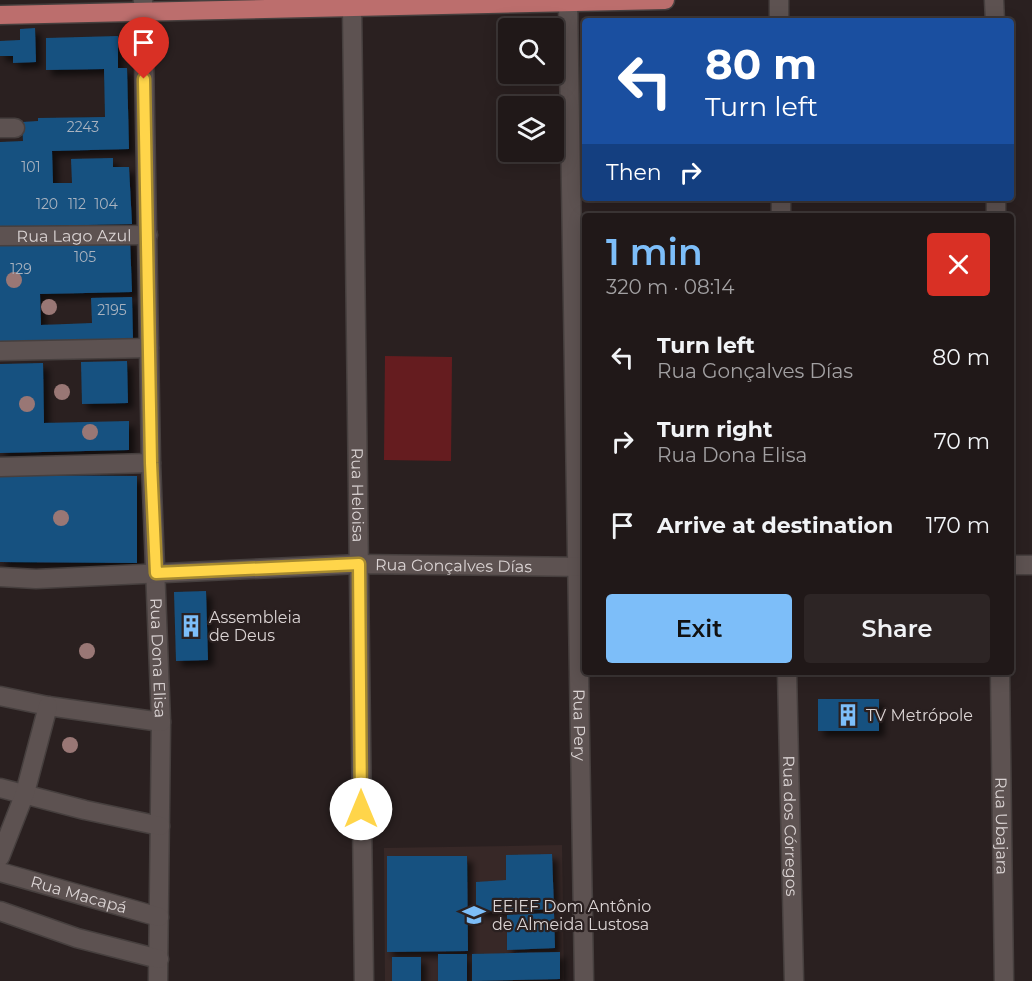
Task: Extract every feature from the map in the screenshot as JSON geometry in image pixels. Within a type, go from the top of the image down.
[{"type":"main road","points":[[0,15],[143,6],[352,7],[664,0]]},
{"type":"street","points":[[779,0],[780,18]]},
{"type":"street","points":[[994,0],[995,18]]},
{"type":"street","name":"Rua Pery","points":[[568,2],[581,567],[584,981]]},
{"type":"street","name":"Rua Dona Elisa","points":[[143,6],[151,463],[161,722],[158,981]]},
{"type":"street","name":"Rua Heloisa","points":[[352,7],[364,981]]},
{"type":"street","name":"Rua Lago Azul","points":[[0,236],[148,235]]},
{"type":"street","points":[[0,351],[149,348]]},
{"type":"street","points":[[0,467],[151,463]]},
{"type":"street","name":"Rua Gonçalves Días","points":[[0,577],[36,579],[359,564],[581,567]]},
{"type":"street","points":[[1014,565],[1032,565]]},
{"type":"street","name":"Rua dos Córregos","points":[[787,675],[794,981]]},
{"type":"street","name":"Rua Ubajara","points":[[1000,675],[1004,981]]},
{"type":"street","points":[[0,696],[48,706],[161,722]]},
{"type":"street","points":[[0,857],[25,793],[48,706]]},
{"type":"street","points":[[0,788],[160,826]]},
{"type":"street","name":"Rua Macapá","points":[[0,872],[159,917]]},
{"type":"street","points":[[0,911],[77,938],[159,959]]},
{"type":"shaded area","points":[[385,356],[452,357],[451,461],[384,460]]},
{"type":"shaded area","name":"EEIEF Dom Antônio de Almeida Lustosa","points":[[562,845],[564,981],[385,981],[384,848]]},
{"type":"building","points":[[35,28],[36,62],[13,63],[13,56],[0,56],[0,41],[20,40],[20,29]]},
{"type":"building","points":[[118,36],[118,68],[127,68],[129,149],[52,151],[53,183],[72,183],[71,159],[113,158],[113,167],[129,167],[132,224],[0,227],[0,142],[23,141],[22,122],[38,121],[38,118],[105,117],[104,69],[46,70],[46,38]]},
{"type":"building","points":[[130,239],[132,292],[40,294],[41,325],[92,323],[91,298],[132,297],[133,339],[0,342],[0,245]]},
{"type":"building","points":[[127,361],[128,403],[82,404],[81,362]]},
{"type":"building","points":[[43,363],[44,423],[129,421],[129,450],[0,453],[0,364]]},
{"type":"building","points":[[0,475],[137,476],[137,563],[0,562]]},
{"type":"building","name":"Assembleia de Deus","points":[[206,591],[208,660],[176,661],[174,592]]},
{"type":"building","name":"TV Metrópole","points":[[818,699],[879,699],[879,731],[818,731]]},
{"type":"building","points":[[552,854],[554,909],[476,912],[476,882],[506,880],[506,855]]},
{"type":"building","points":[[387,856],[467,856],[468,951],[387,952]]},
{"type":"building","points":[[554,913],[555,948],[507,950],[507,915]]},
{"type":"building","points":[[560,952],[560,979],[472,981],[472,954]]},
{"type":"building","points":[[438,954],[467,954],[467,981],[438,981]]},
{"type":"building","points":[[392,957],[421,957],[421,981],[392,981]]},
{"type":"place","name":"Assembleia de Deus","points":[[191,626]]},
{"type":"place","name":"TV Metrópole","points":[[848,715]]},
{"type":"place","name":"EEIEF Dom Antônio de Almeida Lustosa","points":[[474,915]]},
{"type":"route","points":[[144,79],[151,463],[156,573],[359,564],[361,809]]}]
